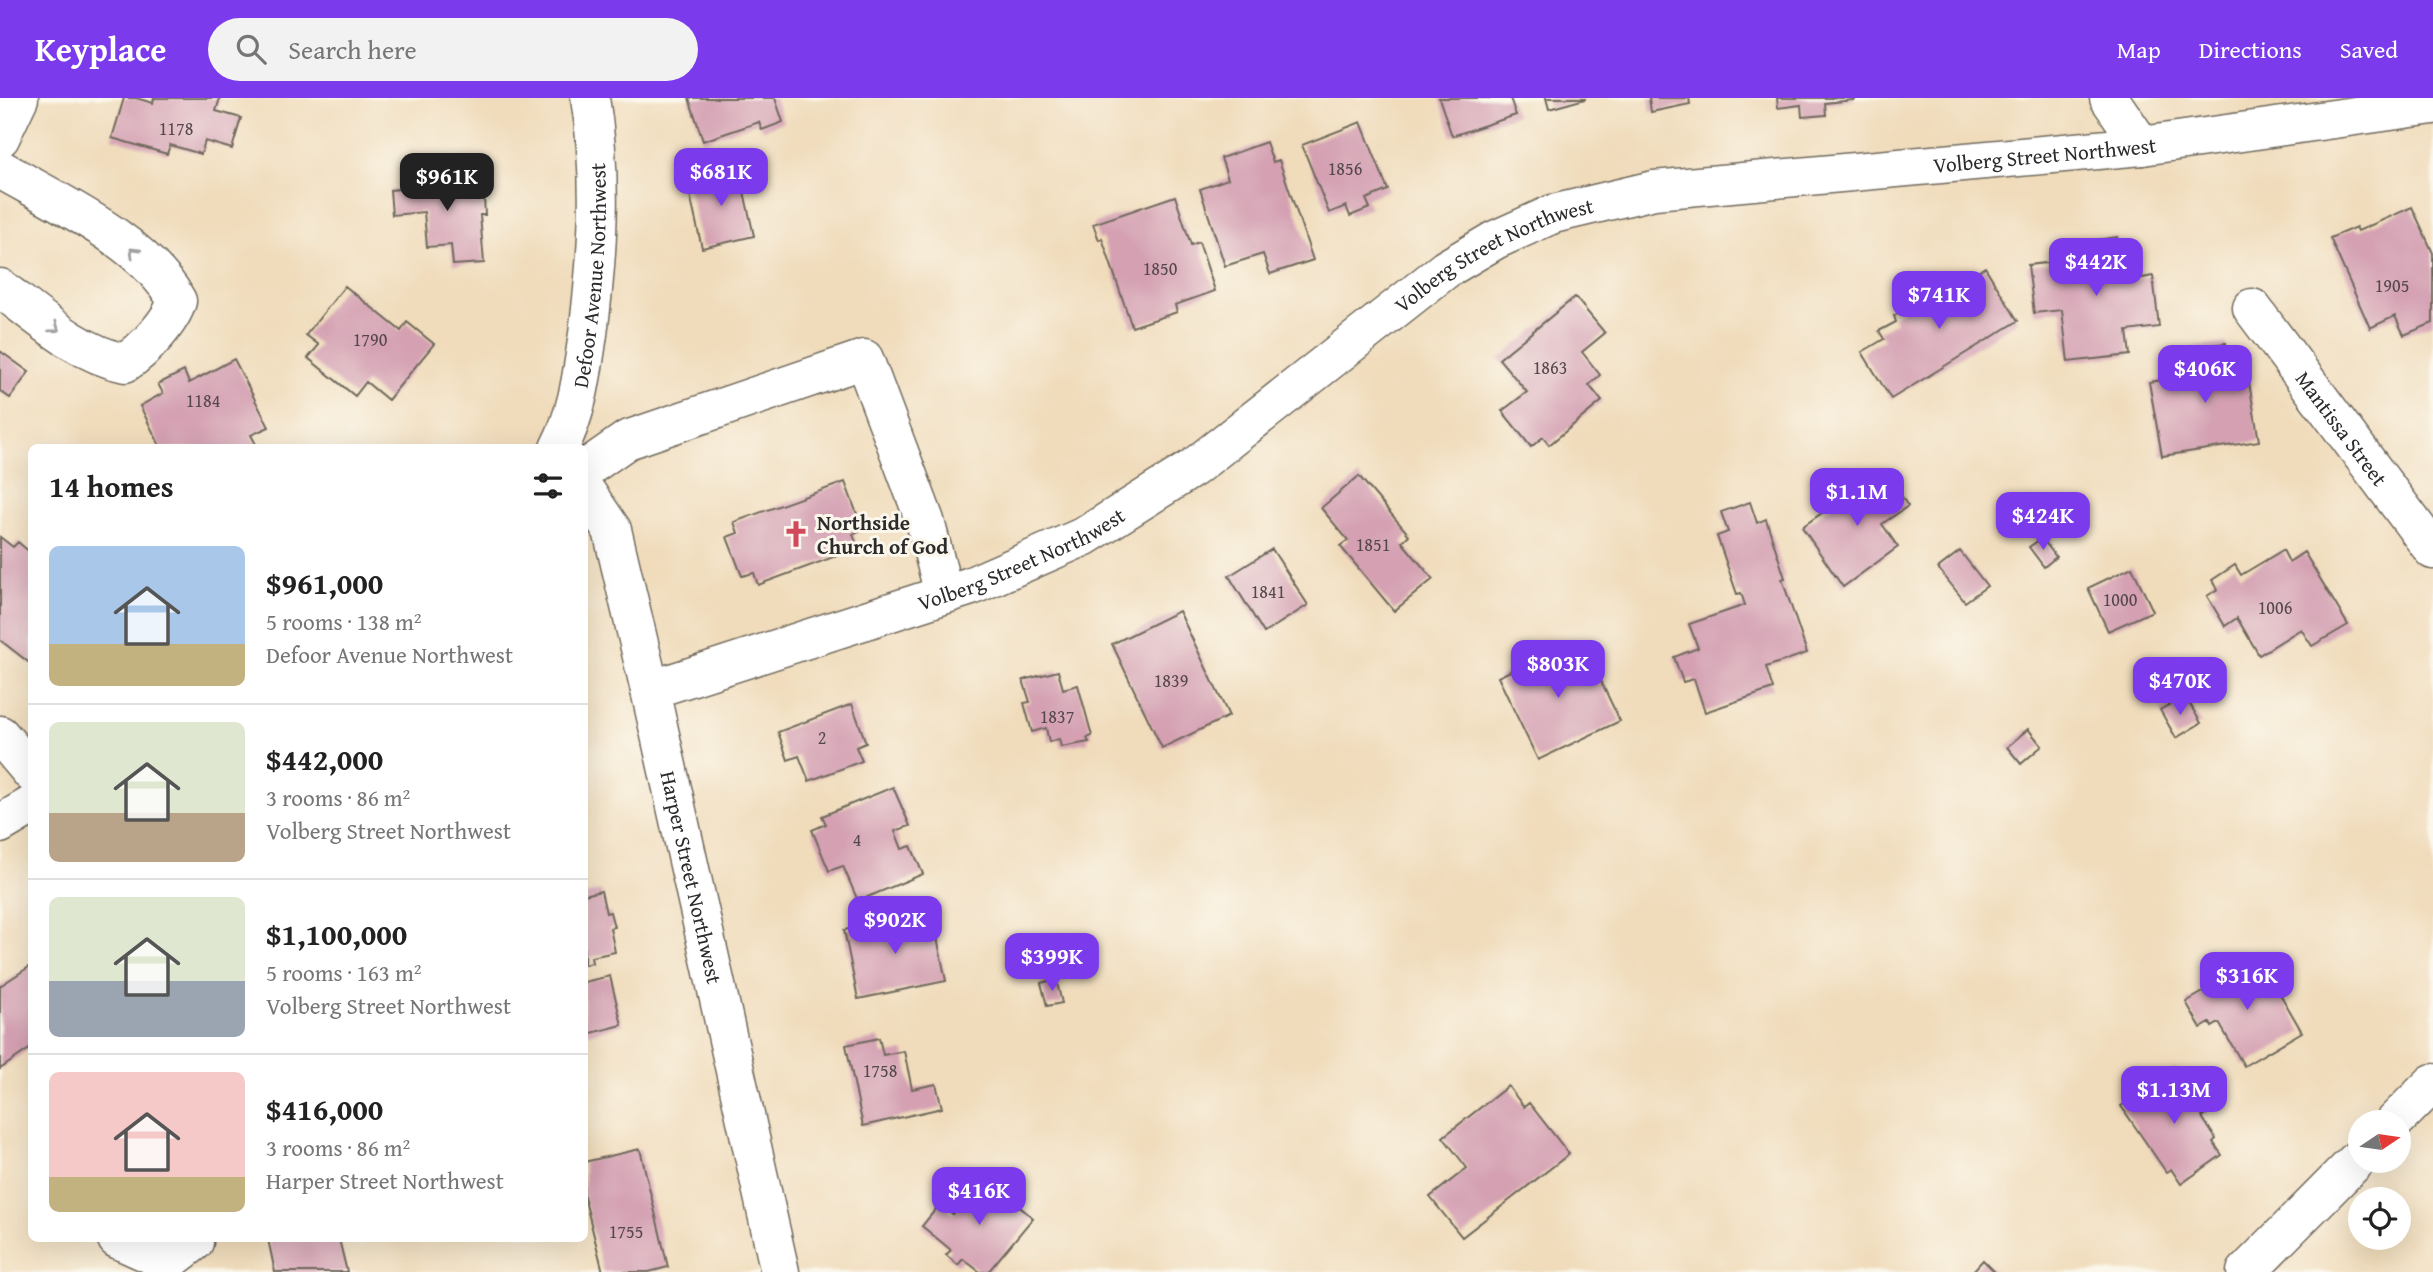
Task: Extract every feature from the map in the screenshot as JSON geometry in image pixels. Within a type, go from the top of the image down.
[{"type":"street","points":[[0,138],[19,98]]},
{"type":"street","name":"Defoor Avenue Northwest","points":[[561,444],[569,430],[580,393],[595,274],[599,212],[590,98]]},
{"type":"street","points":[[2109,98],[2142,146]]},
{"type":"street","name":"Volberg Street Northwest","points":[[650,690],[971,586],[1085,536],[1193,468],[1446,269],[1494,240],[1553,214],[1654,190],[2142,146],[2433,106]]},
{"type":"street","points":[[0,169],[122,241],[170,287],[177,302],[174,313],[136,356],[125,363],[111,360],[72,341],[0,288]]},
{"type":"street","name":"Mantissa Street","points":[[2252,308],[2433,550]]},
{"type":"street","points":[[588,467],[626,440],[864,359],[925,521],[944,594]]},
{"type":"street","name":"Harper Street Northwest","points":[[588,495],[612,530],[780,1272]]},
{"type":"street","points":[[0,735],[28,768]]},
{"type":"street","points":[[2407,1110],[2433,1083]]},
{"type":"street","points":[[2246,1272],[2348,1169]]},
{"type":"street","points":[[124,1242],[168,1262],[194,1242]]},
{"type":"building","points":[[124,98],[153,103],[154,98],[220,98],[216,111],[241,118],[232,149],[205,141],[201,154],[170,145],[167,154],[112,138]]},
{"type":"building","points":[[689,98],[775,98],[783,122],[762,130],[759,122],[703,141]]},
{"type":"building","points":[[1439,98],[1510,98],[1516,115],[1452,136]]},
{"type":"building","points":[[1546,98],[1585,98],[1585,99],[1549,109]]},
{"type":"building","points":[[1649,98],[1689,98],[1690,104],[1651,112]]},
{"type":"building","points":[[1777,98],[1854,100],[1825,103],[1826,115],[1802,117],[1801,105],[1778,108]]},
{"type":"building","points":[[1361,122],[1388,190],[1366,199],[1370,208],[1350,216],[1346,206],[1329,213],[1302,145]]},
{"type":"building","points":[[1266,142],[1273,162],[1279,160],[1313,260],[1270,274],[1263,254],[1225,266],[1200,189],[1228,179],[1221,158]]},
{"type":"building","points":[[735,162],[754,236],[702,248],[688,186],[715,180],[712,167]]},
{"type":"building","points":[[461,167],[462,179],[475,177],[477,199],[484,198],[485,215],[480,215],[484,263],[453,265],[451,245],[427,247],[424,212],[392,215],[390,190],[420,187],[419,183],[438,181],[437,169]]},
{"type":"building","points":[[1175,196],[1191,245],[1199,242],[1215,291],[1175,305],[1177,312],[1132,327],[1102,238],[1099,240],[1093,224]]},
{"type":"building","points":[[2412,207],[2433,253],[2433,323],[2404,335],[2395,316],[2370,328],[2330,238],[2356,227],[2358,231]]},
{"type":"building","points":[[2117,237],[2119,250],[2133,249],[2137,279],[2153,276],[2159,327],[2127,331],[2130,355],[2068,362],[2062,310],[2034,313],[2028,265],[2073,260],[2072,243]]},
{"type":"building","points":[[1985,267],[2018,321],[1891,399],[1862,352],[1884,339],[1879,331],[1896,322],[1894,316],[1962,274],[1965,279]]},
{"type":"building","points":[[345,286],[401,331],[407,322],[434,344],[388,400],[366,382],[355,396],[308,358],[319,345],[306,335]]},
{"type":"building","points":[[1575,297],[1605,333],[1582,352],[1600,375],[1589,385],[1602,401],[1549,445],[1543,437],[1531,447],[1502,411],[1527,392],[1499,359]]},
{"type":"building","points":[[2226,343],[2228,362],[2245,359],[2259,441],[2162,456],[2149,382],[2194,375],[2190,348]]},
{"type":"building","points":[[0,351],[29,372],[10,398],[0,391]]},
{"type":"building","points":[[234,359],[269,427],[251,435],[256,444],[159,444],[140,406],[163,393],[158,384],[184,371],[189,383]]},
{"type":"building","points":[[1883,470],[1908,506],[1882,524],[1898,547],[1843,587],[1802,527]]},
{"type":"building","points":[[1359,476],[1409,535],[1402,542],[1433,579],[1394,611],[1340,546],[1348,540],[1321,508]]},
{"type":"building","name":"Northside Church of God","points":[[845,482],[863,530],[853,534],[858,548],[758,585],[754,573],[742,576],[727,537],[738,533],[734,522]]},
{"type":"building","points":[[1750,502],[1757,523],[1766,519],[1785,578],[1782,579],[1807,653],[1766,667],[1773,689],[1705,712],[1694,679],[1683,682],[1674,657],[1698,648],[1689,624],[1745,605],[1741,593],[1737,594],[1717,536],[1728,532],[1721,512]]},
{"type":"building","points":[[0,537],[13,547],[18,542],[28,551],[28,662],[0,640]]},
{"type":"building","points":[[2042,538],[2056,557],[2044,567],[2029,547]]},
{"type":"building","points":[[1272,549],[1308,605],[1264,633],[1229,576]]},
{"type":"building","points":[[2283,550],[2289,562],[2304,552],[2348,625],[2312,646],[2301,629],[2259,655],[2237,618],[2225,626],[2207,596],[2218,589],[2212,580],[2235,565],[2241,575]]},
{"type":"building","points":[[1960,551],[1987,586],[1965,602],[1938,568]]},
{"type":"building","points":[[2132,567],[2153,611],[2108,631],[2088,588]]},
{"type":"building","points":[[1179,611],[1229,716],[1162,748],[1112,644]]},
{"type":"building","points":[[1574,640],[1589,672],[1595,669],[1620,721],[1538,760],[1498,677]]},
{"type":"building","points":[[1058,671],[1063,689],[1078,685],[1092,736],[1087,738],[1089,742],[1061,747],[1059,739],[1049,742],[1046,728],[1032,732],[1024,703],[1030,702],[1023,680]]},
{"type":"building","points":[[2185,696],[2201,723],[2176,738],[2160,710]]},
{"type":"building","points":[[852,704],[866,743],[856,747],[862,761],[809,781],[799,756],[788,760],[778,732]]},
{"type":"building","points":[[2028,729],[2042,746],[2021,764],[2007,747]]},
{"type":"building","points":[[893,787],[910,826],[895,831],[902,849],[911,846],[923,874],[858,901],[843,866],[829,871],[812,830],[826,824],[822,816]]},
{"type":"building","points":[[601,891],[606,913],[610,912],[614,927],[610,928],[615,952],[591,957],[592,963],[588,964],[588,894]]},
{"type":"building","points":[[932,913],[946,981],[858,999],[844,930]]},
{"type":"building","points":[[2260,959],[2302,1032],[2244,1066],[2219,1023],[2212,1027],[2210,1023],[2201,1028],[2186,1002]]},
{"type":"building","points":[[28,968],[28,1050],[0,1069],[0,986]]},
{"type":"building","points":[[610,976],[622,1025],[588,1034],[588,981]]},
{"type":"building","points":[[1056,979],[1062,1003],[1047,1006],[1041,983]]},
{"type":"building","points":[[879,1038],[883,1055],[904,1051],[912,1089],[936,1084],[942,1108],[863,1126],[846,1045]]},
{"type":"building","points":[[2175,1069],[2191,1092],[2194,1089],[2209,1112],[2202,1117],[2216,1139],[2213,1142],[2222,1155],[2181,1184],[2171,1169],[2166,1172],[2121,1106]]},
{"type":"building","points":[[1508,1086],[1524,1107],[1529,1103],[1569,1154],[1462,1237],[1430,1197],[1467,1168],[1443,1137]]},
{"type":"building","points":[[640,1149],[668,1267],[649,1272],[603,1272],[588,1212],[588,1161]]},
{"type":"building","points":[[984,1177],[1033,1218],[988,1272],[980,1272],[963,1259],[958,1265],[946,1255],[951,1250],[922,1226],[940,1204],[953,1214]]},
{"type":"building","points":[[269,1242],[340,1242],[347,1272],[275,1272]]},
{"type":"building","points":[[1983,1260],[1995,1272],[1972,1272]]},
{"type":"place","name":"Northside Church of God","points":[[796,534]]}]
